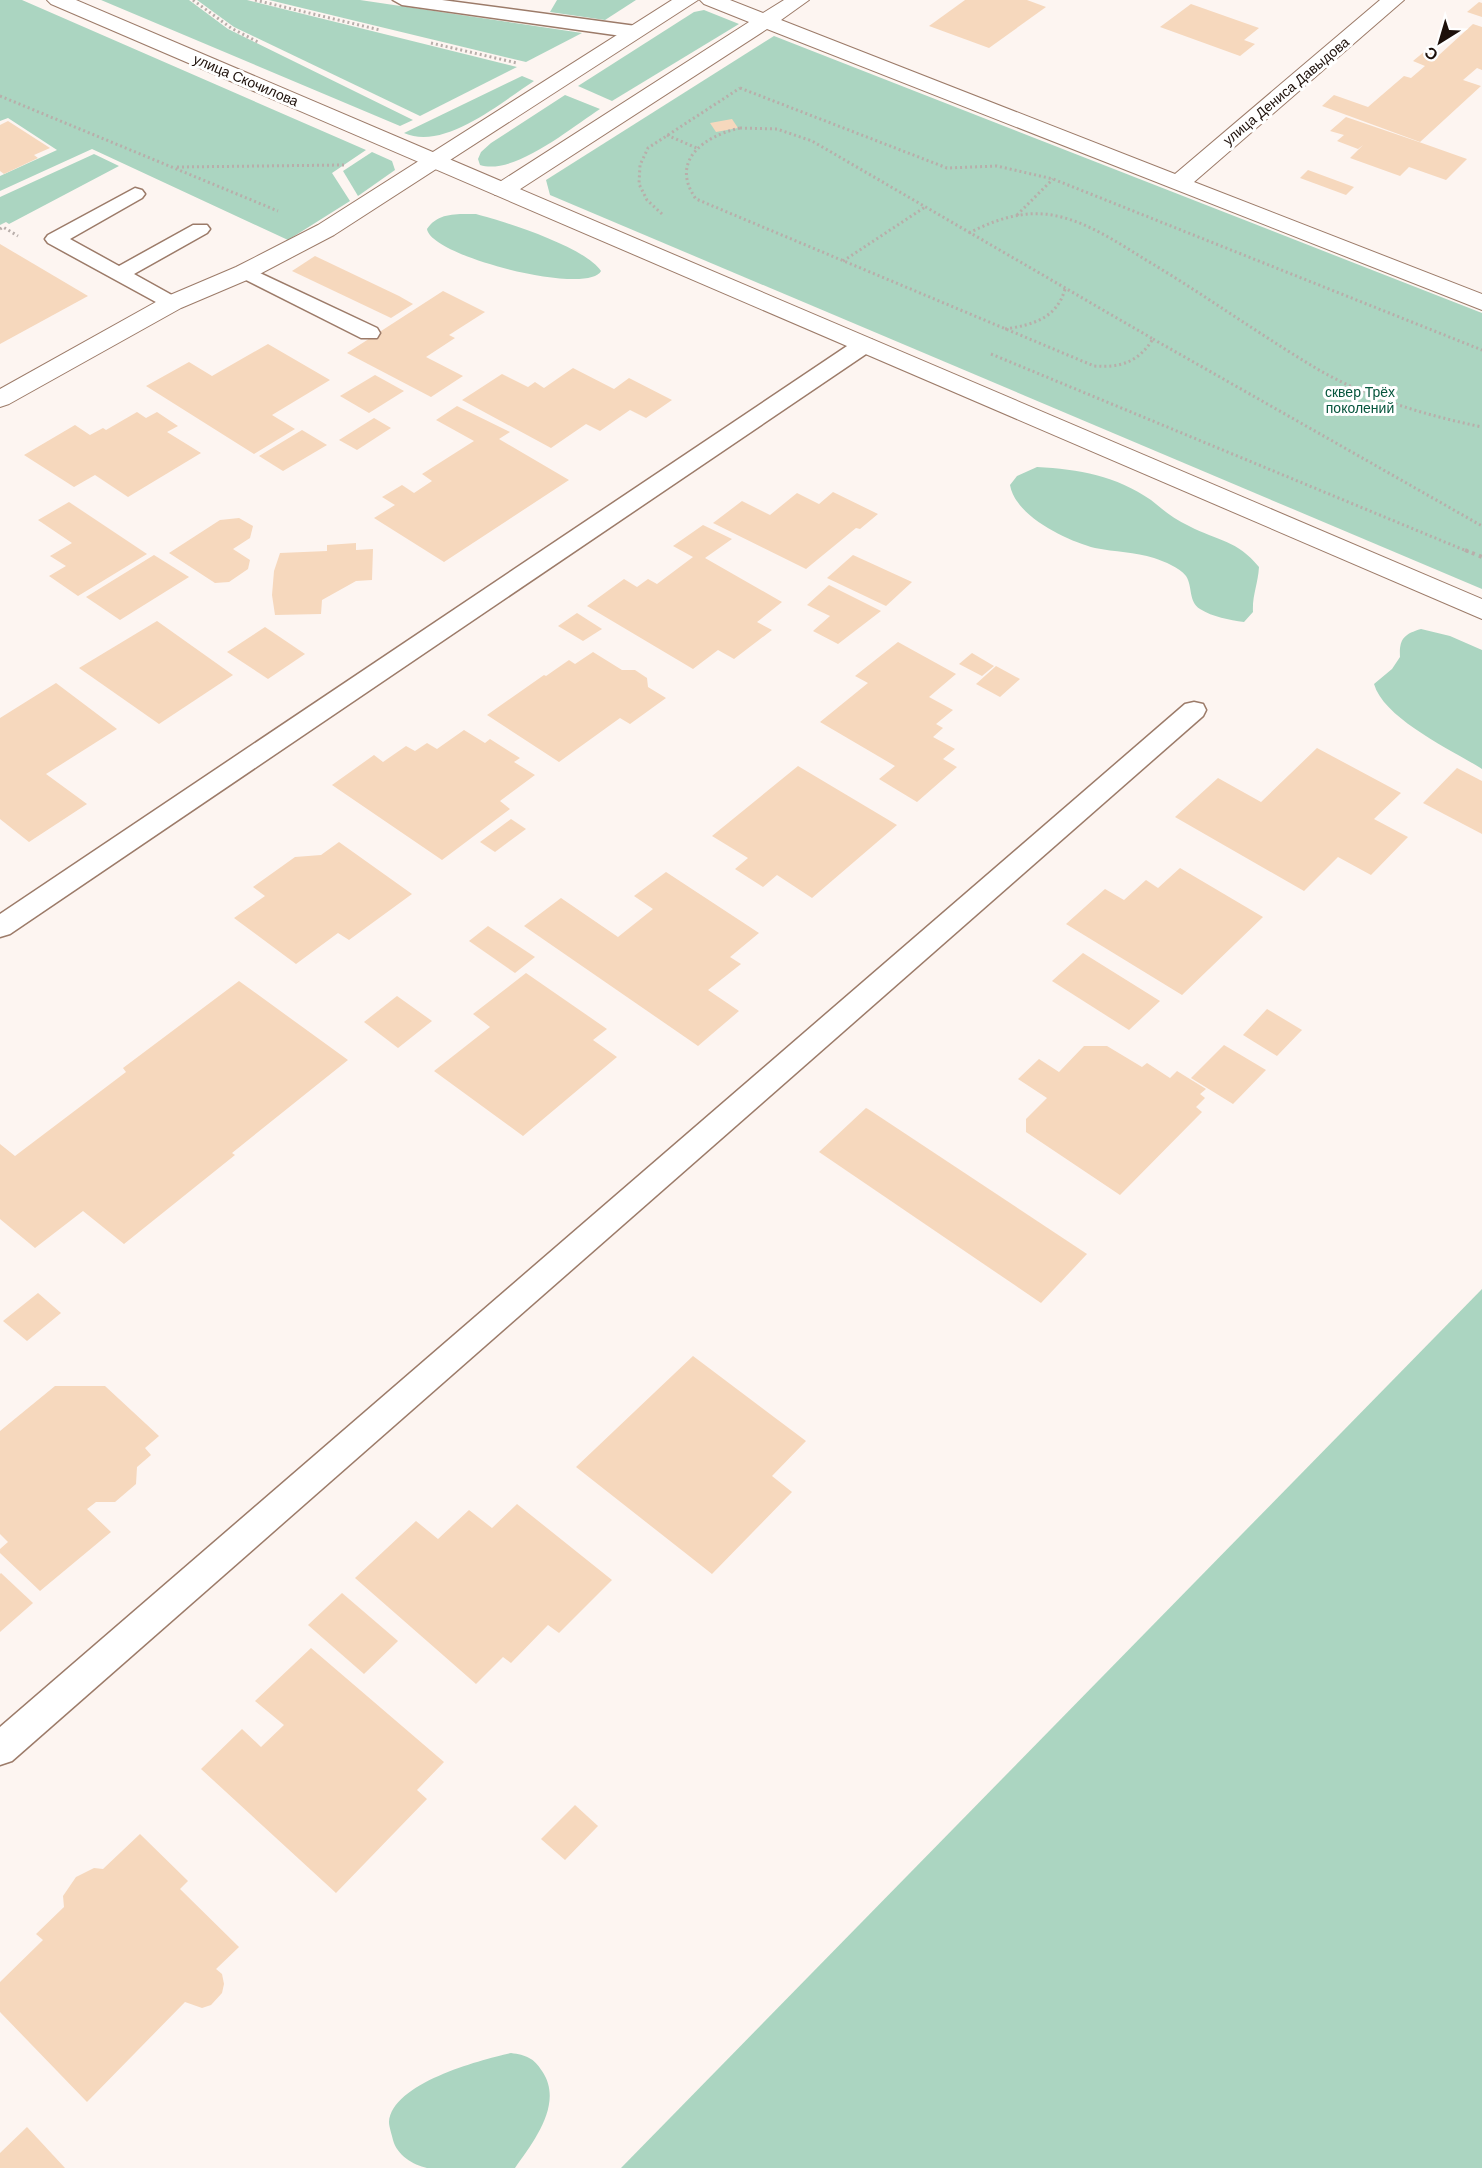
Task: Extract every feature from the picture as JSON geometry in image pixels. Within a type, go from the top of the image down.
[{"type":"street","name":"улица Скочилова","points":[[58,0],[1482,610]]},
{"type":"street","points":[[0,399],[172,303],[245,272],[326,230],[687,0]]},
{"type":"street","points":[[711,0],[1482,303]]},
{"type":"street","points":[[503,190],[798,0]]},
{"type":"street","name":"улица Дениса Давыдова","points":[[1179,183],[1393,0]]},
{"type":"lane","points":[[402,0],[636,32]]},
{"type":"lane","points":[[135,194],[55,239],[172,303]]},
{"type":"lane","points":[[119,274],[200,229]]},
{"type":"lane","points":[[245,272],[369,333]]},
{"type":"lane","points":[[0,927],[864,345]]},
{"type":"lane","points":[[0,1749],[1194,710]]},
{"type":"path","points":[[666,216],[658,212],[644,197],[637,180],[639,161],[648,148],[740,87],[947,168],[997,166],[1053,179],[1482,350]]},
{"type":"path","points":[[0,96],[326,230]]},
{"type":"path","points":[[1153,339],[1146,352],[1133,363],[1114,368],[1095,366],[696,199],[685,188],[683,173],[689,159],[718,136],[738,128],[788,130],[1482,526]]},
{"type":"path","points":[[173,168],[349,165]]},
{"type":"path","points":[[1017,216],[1053,179]]},
{"type":"path","points":[[843,261],[925,207]]},
{"type":"path","points":[[969,233],[989,223],[1017,216],[1052,215],[1077,223],[1112,239],[1195,288],[1321,370],[1394,405],[1482,427]]},
{"type":"path","points":[[0,229],[3,227],[23,239]]},
{"type":"path","points":[[1005,329],[1040,321],[1053,313],[1063,303],[1065,289]]},
{"type":"path","points":[[988,352],[1482,557]]},
{"type":"green space","points":[[0,0],[22,0],[366,150],[332,173],[350,201],[288,240],[92,149],[0,191],[0,176],[57,150],[8,118],[0,121]]},
{"type":"green space","points":[[101,0],[189,0],[228,29],[413,120],[400,126]]},
{"type":"green space","points":[[197,0],[247,0],[517,67],[420,116],[234,27]]},
{"type":"green space","points":[[269,0],[360,0],[582,33],[526,62]]},
{"type":"green space","points":[[557,0],[636,0],[605,20],[550,12]]},
{"type":"green space","points":[[704,10],[739,24],[612,101],[578,86],[694,12]]},
{"type":"green space","name":"сквер Трёх поколений","points":[[774,36],[1482,313],[1482,589],[550,195],[546,180]]},
{"type":"green space","points":[[522,76],[534,81],[472,122],[437,135],[420,137],[404,133]]},
{"type":"green space","points":[[565,95],[600,109],[559,138],[526,157],[494,166],[480,165],[478,159],[481,152],[491,143]]},
{"type":"green space","points":[[372,152],[392,161],[395,170],[358,196],[343,171]]},
{"type":"green space","points":[[94,154],[119,166],[9,224],[6,222],[0,225],[0,197]]},
{"type":"green space","points":[[455,214],[476,214],[544,236],[579,253],[601,271],[590,278],[569,279],[511,270],[454,251],[435,240],[427,229],[437,219],[443,217]]},
{"type":"green space","points":[[1037,467],[1097,475],[1124,485],[1184,523],[1243,551],[1259,567],[1253,612],[1244,622],[1210,614],[1196,606],[1186,576],[1171,565],[1147,556],[1084,545],[1044,526],[1021,507],[1010,485],[1017,476]]},
{"type":"green space","points":[[1421,629],[1450,636],[1482,650],[1482,769],[1405,721],[1380,697],[1374,684],[1392,669],[1400,657],[1400,646],[1404,638]]},
{"type":"green space","points":[[1482,1289],[1482,2168],[621,2168]]},
{"type":"green space","points":[[511,2053],[525,2056],[536,2063],[548,2083],[550,2096],[548,2109],[538,2134],[515,2168],[427,2168],[411,2162],[402,2155],[395,2145],[389,2122],[394,2108],[405,2096],[440,2076],[479,2061]]},
{"type":"building","points":[[965,0],[1027,0],[1046,7],[989,48],[929,26]]},
{"type":"building","points":[[1479,2],[1482,3],[1482,17],[1467,12]]},
{"type":"building","points":[[1191,4],[1259,28],[1244,40],[1255,44],[1240,56],[1160,27]]},
{"type":"building","points":[[1473,24],[1482,27],[1482,70],[1477,68],[1463,80],[1481,86],[1420,142],[1322,106],[1334,95],[1368,107],[1404,76],[1411,78],[1425,66],[1413,61],[1425,51],[1438,56]]},
{"type":"building","points":[[1346,117],[1467,159],[1446,180],[1409,167],[1400,176],[1350,158],[1363,145],[1358,149],[1337,141],[1344,135],[1330,131]]},
{"type":"building","points":[[732,119],[738,128],[716,132],[710,123]]},
{"type":"building","points":[[8,121],[50,148],[34,155],[38,158],[4,174],[0,171],[0,125]]},
{"type":"building","points":[[1308,170],[1354,187],[1346,195],[1300,178]]},
{"type":"building","points":[[0,244],[88,296],[0,344]]},
{"type":"building","points":[[315,256],[413,304],[391,318],[292,271]]},
{"type":"building","points":[[443,291],[485,312],[449,335],[455,338],[426,357],[463,376],[431,397],[347,353]]},
{"type":"building","points":[[268,344],[330,380],[272,415],[295,429],[254,454],[146,386],[189,362],[212,376]]},
{"type":"building","points":[[573,368],[614,389],[629,378],[672,400],[646,418],[630,410],[600,431],[586,424],[551,448],[462,400],[502,374],[528,387],[535,382],[544,388]]},
{"type":"building","points":[[375,375],[404,391],[369,413],[340,396]]},
{"type":"building","points":[[457,406],[510,432],[499,439],[569,480],[444,562],[374,518],[395,505],[382,497],[402,485],[414,493],[432,481],[422,474],[474,441],[436,420]]},
{"type":"building","points":[[137,412],[146,418],[157,412],[178,426],[167,432],[201,453],[128,497],[95,475],[74,487],[24,455],[75,425],[90,435],[103,428],[106,430]]},
{"type":"building","points":[[374,418],[391,428],[357,450],[339,440]]},
{"type":"building","points":[[302,430],[327,445],[283,471],[259,456]]},
{"type":"building","points":[[833,492],[878,514],[860,529],[856,528],[806,569],[713,523],[742,501],[770,515],[797,493],[819,504]]},
{"type":"building","points":[[69,502],[147,554],[78,596],[49,576],[66,566],[50,556],[72,543],[38,520]]},
{"type":"building","points":[[239,518],[253,526],[250,538],[233,549],[250,560],[248,569],[229,582],[215,583],[169,553],[220,520]]},
{"type":"building","points":[[703,525],[732,539],[705,558],[782,602],[757,622],[772,630],[734,659],[718,650],[693,669],[587,606],[624,579],[637,587],[648,579],[657,584],[693,557],[673,546]]},
{"type":"building","points":[[356,543],[356,550],[373,549],[372,580],[356,581],[322,600],[321,614],[275,615],[272,595],[274,571],[280,553],[327,551],[327,545]]},
{"type":"building","points":[[154,555],[189,577],[120,620],[86,597]]},
{"type":"building","points":[[853,555],[912,582],[886,606],[827,578]]},
{"type":"building","points":[[829,585],[881,611],[838,644],[813,631],[830,616],[807,605]]},
{"type":"building","points":[[577,613],[602,629],[583,641],[558,626]]},
{"type":"building","points":[[157,621],[233,675],[159,724],[79,668]]},
{"type":"building","points":[[265,627],[305,654],[268,679],[227,652]]},
{"type":"building","points":[[898,642],[956,674],[929,697],[953,710],[936,724],[943,728],[933,737],[955,749],[943,759],[957,767],[917,802],[879,779],[895,766],[820,722],[868,683],[855,676]]},
{"type":"building","points":[[593,652],[622,670],[635,670],[647,678],[648,687],[666,698],[630,724],[620,718],[559,762],[487,715],[569,660],[575,664]]},
{"type":"building","points":[[972,653],[994,666],[982,676],[959,664]]},
{"type":"building","points":[[996,666],[1020,679],[1000,697],[976,684]]},
{"type":"building","points":[[56,683],[117,729],[46,774],[87,804],[29,842],[0,819],[0,718]]},
{"type":"building","points":[[464,730],[485,743],[490,739],[520,758],[514,762],[535,775],[500,801],[510,809],[442,860],[332,785],[374,755],[383,762],[406,746],[415,751],[427,743],[437,749]]},
{"type":"building","points":[[1317,748],[1401,793],[1374,819],[1408,837],[1371,875],[1338,857],[1304,891],[1175,817],[1218,778],[1261,802]]},
{"type":"building","points":[[798,766],[897,825],[812,898],[777,875],[763,887],[735,869],[748,858],[712,836]]},
{"type":"building","points":[[1457,768],[1482,781],[1482,834],[1423,803]]},
{"type":"building","points":[[511,819],[526,829],[495,852],[480,842]]},
{"type":"building","points":[[339,842],[412,894],[349,940],[338,933],[296,964],[234,918],[265,896],[253,887],[295,857],[321,855]]},
{"type":"building","points":[[1180,868],[1263,917],[1182,995],[1066,924],[1105,889],[1124,900],[1146,880],[1158,888]]},
{"type":"building","points":[[666,872],[759,933],[730,957],[741,964],[708,990],[739,1011],[698,1046],[524,926],[561,898],[618,937],[653,909],[634,896]]},
{"type":"building","points":[[488,926],[535,957],[515,973],[469,941]]},
{"type":"building","points":[[1083,953],[1160,1001],[1129,1030],[1052,981]]},
{"type":"building","points":[[526,973],[607,1029],[593,1040],[617,1057],[523,1136],[434,1071],[490,1027],[473,1014]]},
{"type":"building","points":[[239,981],[348,1060],[124,1244],[83,1211],[35,1248],[0,1219],[0,1144],[15,1156],[126,1072],[123,1068]]},
{"type":"building","points":[[397,996],[432,1021],[398,1048],[364,1022]]},
{"type":"building","points":[[1267,1009],[1302,1030],[1277,1056],[1243,1035]]},
{"type":"building","points":[[1224,1045],[1266,1070],[1233,1104],[1191,1078]]},
{"type":"building","points":[[1084,1046],[1107,1046],[1142,1067],[1147,1063],[1170,1078],[1177,1071],[1206,1089],[1200,1094],[1205,1098],[1196,1107],[1202,1112],[1120,1195],[1026,1132],[1026,1119],[1047,1098],[1018,1079],[1039,1059],[1059,1072]]},
{"type":"building","points":[[866,1108],[1087,1254],[1041,1303],[819,1152]]},
{"type":"building","points":[[38,1293],[61,1313],[27,1341],[3,1321]]},
{"type":"building","points":[[693,1356],[806,1441],[772,1476],[792,1492],[712,1574],[576,1467]]},
{"type":"building","points":[[55,1386],[105,1386],[159,1436],[145,1448],[151,1455],[137,1467],[136,1484],[115,1502],[96,1502],[87,1509],[111,1532],[40,1591],[0,1553],[0,1549],[8,1542],[0,1534],[0,1431]]},
{"type":"building","points":[[517,1504],[612,1580],[559,1633],[548,1625],[511,1663],[503,1657],[476,1684],[355,1578],[416,1521],[438,1539],[469,1510],[492,1528]]},
{"type":"building","points":[[0,1574],[33,1603],[0,1632]]},
{"type":"building","points":[[342,1593],[398,1641],[364,1674],[308,1625]]},
{"type":"building","points":[[311,1648],[444,1762],[417,1790],[427,1799],[336,1893],[201,1769],[242,1729],[261,1747],[284,1725],[255,1701]]},
{"type":"building","points":[[575,1805],[598,1826],[565,1860],[541,1839]]},
{"type":"building","points":[[140,1834],[188,1881],[180,1889],[239,1947],[216,1969],[222,1974],[224,1984],[222,1993],[211,2005],[202,2008],[185,2002],[87,2102],[0,2012],[0,1982],[43,1940],[36,1934],[64,1907],[63,1896],[76,1877],[94,1868],[103,1869]]},
{"type":"building","points":[[27,2127],[65,2168],[0,2168],[0,2153]]}]
